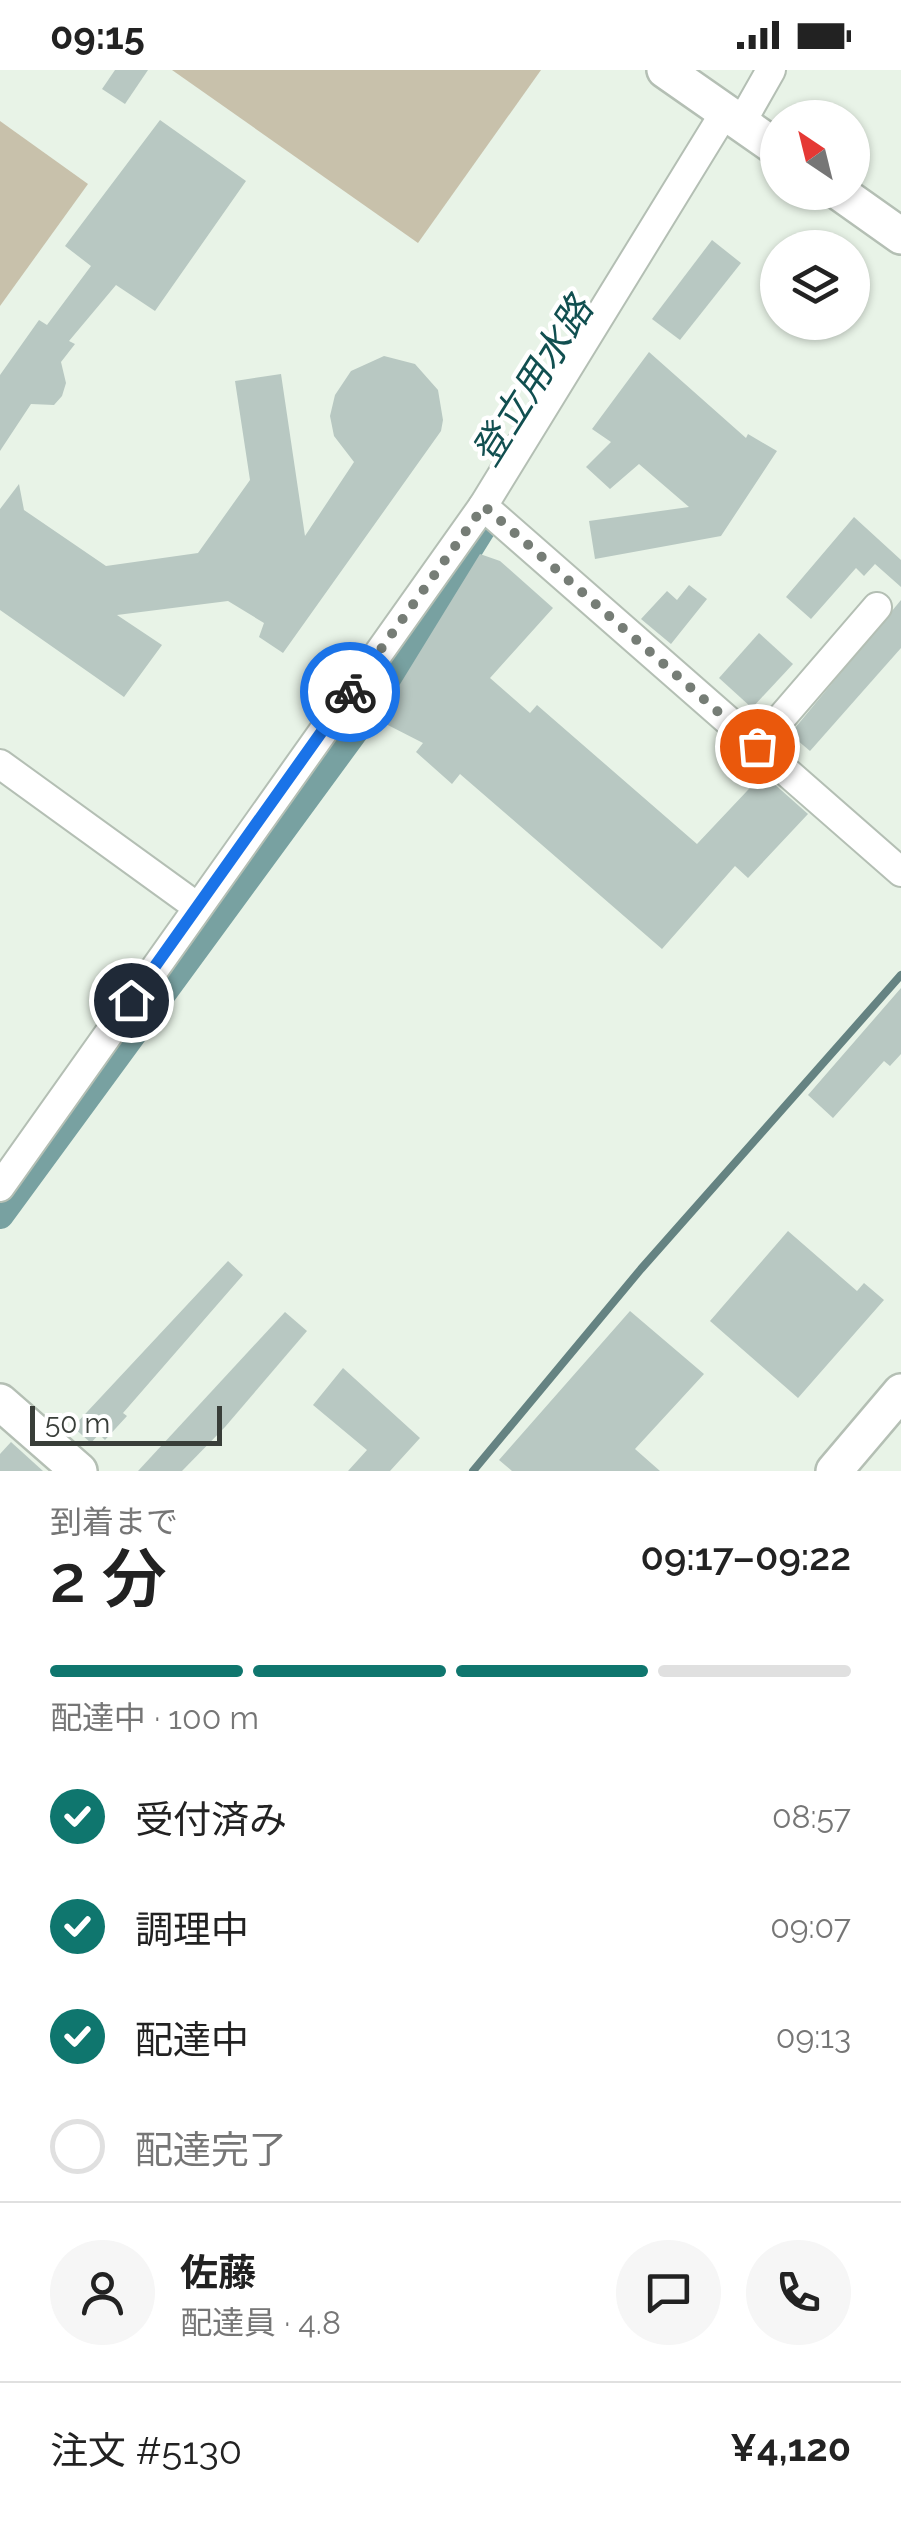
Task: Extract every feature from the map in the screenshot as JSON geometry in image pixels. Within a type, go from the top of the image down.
[{"type":"street","points":[[665,70],[760,137]]},
{"type":"street","points":[[0,1187],[196,906],[484,506],[733,118],[771,70]]},
{"type":"street","points":[[865,210],[901,236]]},
{"type":"street","points":[[484,506],[901,872]]},
{"type":"street","points":[[757,746],[877,607]]},
{"type":"street","points":[[0,764],[196,906]]},
{"type":"street","points":[[844,1468],[901,1392]]},
{"type":"street","points":[[0,1402],[79,1471]]},
{"type":"shaded area","points":[[172,70],[541,70],[418,243]]},
{"type":"shaded area","points":[[0,121],[88,184],[0,306]]},
{"type":"building","points":[[115,70],[148,70],[125,104],[102,89]]},
{"type":"building","points":[[160,120],[246,181],[155,311],[116,285],[69,341],[75,344],[61,362],[66,383],[62,396],[54,405],[31,404],[0,451],[0,375],[39,320],[47,325],[91,266],[65,246]]},
{"type":"building","points":[[712,240],[741,263],[680,340],[652,319]]},
{"type":"building","points":[[649,352],[746,438],[748,434],[777,451],[721,536],[595,559],[589,521],[689,507],[639,464],[610,489],[586,467],[611,442],[592,429]]},
{"type":"building","points":[[384,356],[415,364],[438,390],[441,431],[283,653],[259,637],[264,623],[228,601],[117,615],[162,645],[124,697],[0,610],[0,509],[19,484],[24,510],[106,566],[198,553],[250,480],[235,381],[281,374],[305,536],[354,462],[334,436],[330,416],[335,395],[351,371]]},
{"type":"building","points":[[854,517],[901,560],[901,587],[875,564],[864,576],[856,568],[811,619],[786,597]]},
{"type":"building","points":[[480,554],[500,561],[553,608],[490,678],[530,713],[537,705],[697,844],[763,774],[808,814],[748,878],[735,866],[662,949],[460,774],[452,784],[416,752],[423,743],[378,720]]},
{"type":"building","points":[[689,585],[707,599],[671,644],[641,619],[667,591],[677,600]]},
{"type":"building","points":[[901,600],[901,648],[810,751],[790,734]]},
{"type":"building","points":[[759,633],[793,664],[752,708],[719,678]]},
{"type":"building","points":[[901,988],[901,1054],[890,1066],[884,1061],[833,1118],[808,1095]]},
{"type":"building","points":[[788,1231],[857,1291],[864,1283],[884,1300],[798,1398],[710,1321]]},
{"type":"building","points":[[228,1261],[243,1275],[123,1413],[127,1416],[105,1440],[99,1434],[91,1443],[73,1427]]},
{"type":"building","points":[[630,1311],[704,1374],[635,1449],[660,1471],[512,1471],[499,1460]]},
{"type":"building","points":[[285,1312],[307,1331],[225,1427],[182,1471],[138,1471]]},
{"type":"building","points":[[343,1368],[420,1438],[390,1471],[348,1471],[367,1450],[313,1405]]},
{"type":"building","points":[[11,1442],[43,1471],[0,1471],[0,1454]]},
{"type":"waterway","name":"登立用水路","points":[[0,1215],[362,721],[485,523]]},
{"type":"waterway","points":[[473,1471],[641,1269],[901,975]]},
{"type":"way so far","points":[[350,692],[484,506],[757,746]]},
{"type":"route","points":[[131,1000],[350,692]]}]
